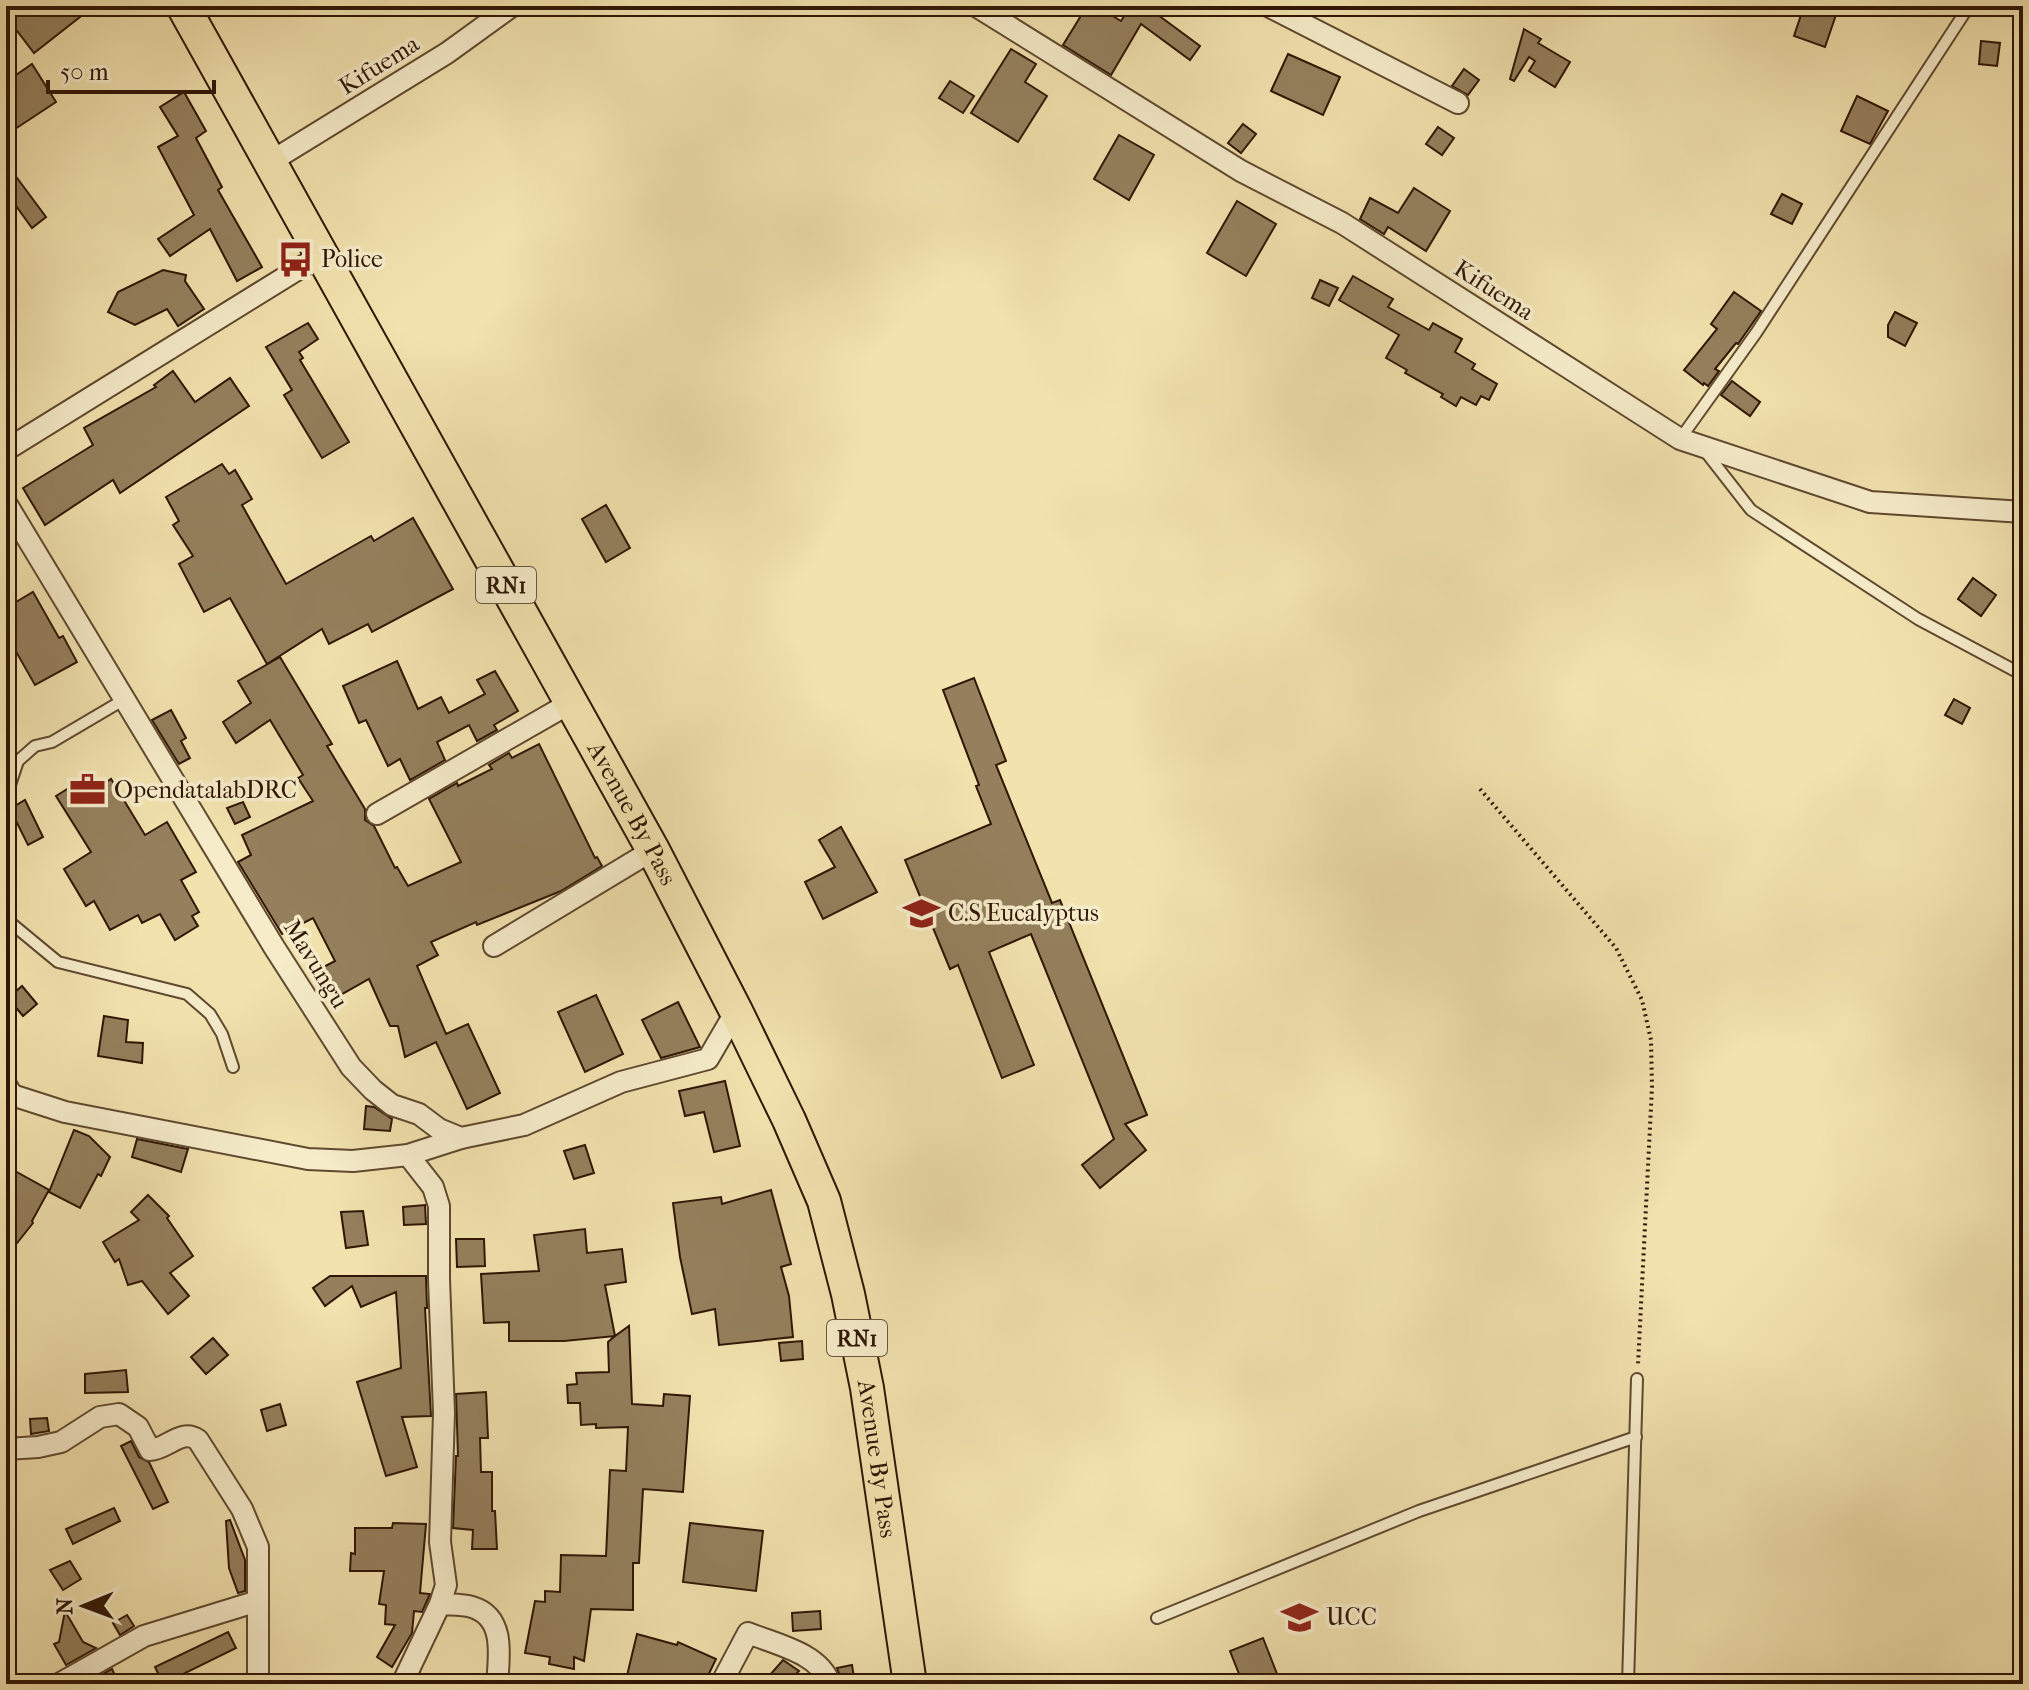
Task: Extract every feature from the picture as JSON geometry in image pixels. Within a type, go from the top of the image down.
[{"type":"highway","name":"Avenue By Pass","points":[[183,6],[653,850],[789,1120],[824,1201],[848,1294],[869,1403],[910,1684]]},
{"type":"street","name":"Kifuema","points":[[976,6],[1241,171],[1342,223],[1680,439],[1870,502],[2023,512]]},
{"type":"street","points":[[1268,6],[1458,103]]},
{"type":"street","name":"Kifuema","points":[[270,162],[447,53],[505,8]]},
{"type":"street","points":[[6,450],[321,255]]},
{"type":"street","name":"Mavungu","points":[[6,503],[274,947],[351,1067],[392,1105],[419,1114],[439,1129],[461,1138]]},
{"type":"street","points":[[377,814],[572,702]]},
{"type":"street","points":[[494,946],[653,850]]},
{"type":"street","points":[[8,1091],[65,1112],[308,1159],[353,1161],[408,1155],[461,1138],[524,1125],[621,1082],[708,1059],[736,1011]]},
{"type":"street","points":[[402,1684],[446,1585],[440,1542],[444,1413],[439,1206],[433,1187],[408,1155]]},
{"type":"street","points":[[6,1449],[61,1442],[107,1414],[119,1414],[138,1427],[150,1450],[160,1449],[182,1435],[191,1435],[198,1440],[242,1509],[258,1547],[258,1684]]},
{"type":"street","points":[[59,1684],[144,1636],[258,1601]]},
{"type":"street","points":[[440,1604],[471,1606],[484,1613],[495,1625],[500,1646],[497,1684]]},
{"type":"street","points":[[721,1684],[748,1633],[773,1639],[823,1668],[830,1684]]},
{"type":"lane","points":[[1680,439],[1756,333],[1969,6]]},
{"type":"lane","points":[[1701,446],[1751,510],[1918,619],[2023,675]]},
{"type":"lane","points":[[6,797],[18,761],[35,746],[52,742],[125,699]]},
{"type":"lane","points":[[6,919],[58,962],[187,994],[210,1014],[222,1034],[233,1067]]},
{"type":"lane","points":[[1628,1684],[1637,1379]]},
{"type":"lane","points":[[1157,1618],[1419,1511],[1636,1437]]},
{"type":"path","points":[[1480,789],[1616,948],[1642,1000],[1651,1040],[1652,1087],[1637,1379]]},
{"type":"building","points":[[25,6],[94,6],[34,53],[8,19]]},
{"type":"building","points":[[1087,6],[1096,6],[1121,21],[1126,13],[1116,6],[1152,6],[1150,9],[1200,46],[1190,60],[1141,24],[1111,75],[1063,45]]},
{"type":"building","points":[[1804,6],[1839,6],[1825,47],[1794,36]]},
{"type":"building","points":[[1524,29],[1541,39],[1538,43],[1570,62],[1555,87],[1529,71],[1535,61],[1529,57],[1514,81],[1510,79]]},
{"type":"building","points":[[1981,41],[2000,43],[1997,66],[1979,64]]},
{"type":"building","points":[[1011,49],[1036,64],[1025,82],[1047,96],[1018,142],[971,113]]},
{"type":"building","points":[[1288,54],[1340,77],[1323,115],[1271,91]]},
{"type":"building","points":[[32,64],[56,102],[6,135],[6,82]]},
{"type":"building","points":[[1464,69],[1479,80],[1468,95],[1452,86]]},
{"type":"building","points":[[950,81],[974,96],[963,113],[939,98]]},
{"type":"building","points":[[184,92],[206,131],[196,138],[222,187],[218,190],[262,267],[237,281],[210,229],[170,256],[158,239],[194,215],[158,147],[178,136],[160,107]]},
{"type":"building","points":[[1857,96],[1888,111],[1870,144],[1841,131]]},
{"type":"building","points":[[1243,124],[1256,134],[1241,153],[1228,143]]},
{"type":"building","points":[[1438,127],[1454,138],[1442,155],[1426,144]]},
{"type":"building","points":[[1119,135],[1154,155],[1129,200],[1094,179]]},
{"type":"building","points":[[6,163],[46,217],[32,228],[6,192]]},
{"type":"building","points":[[1414,188],[1450,211],[1426,251],[1388,227],[1384,234],[1360,219],[1370,198],[1398,213]]},
{"type":"building","points":[[1782,194],[1802,204],[1792,224],[1771,214]]},
{"type":"building","points":[[1237,201],[1276,224],[1246,276],[1207,253]]},
{"type":"building","points":[[163,270],[186,275],[185,281],[204,309],[178,326],[167,309],[135,325],[108,312],[118,292]]},
{"type":"building","points":[[1353,276],[1393,299],[1388,307],[1429,330],[1433,323],[1462,339],[1455,352],[1475,364],[1472,369],[1497,384],[1489,400],[1481,396],[1476,405],[1461,397],[1456,406],[1441,397],[1443,394],[1405,373],[1407,370],[1386,358],[1399,335],[1339,300]]},
{"type":"building","points":[[1320,280],[1338,288],[1329,306],[1312,298]]},
{"type":"building","points":[[1734,292],[1761,311],[1738,344],[1715,369],[1719,371],[1708,386],[1703,385],[1684,370],[1717,329],[1711,324]]},
{"type":"building","points":[[1895,312],[1917,323],[1905,346],[1888,337],[1888,325]]},
{"type":"building","points":[[308,323],[318,339],[299,352],[303,358],[300,360],[349,442],[322,458],[284,395],[292,390],[266,347]]},
{"type":"building","points":[[173,371],[195,402],[230,378],[249,406],[120,493],[113,480],[45,525],[23,488],[93,445],[84,428],[156,387],[154,385]]},
{"type":"building","points":[[1732,381],[1760,402],[1750,416],[1721,395]]},
{"type":"building","points":[[222,464],[229,474],[235,470],[252,499],[242,505],[286,584],[371,536],[374,541],[413,518],[453,589],[372,632],[368,624],[329,644],[322,629],[267,664],[230,598],[204,612],[179,564],[193,556],[173,525],[179,521],[166,497]]},
{"type":"building","points":[[606,505],[630,548],[606,562],[582,519]]},
{"type":"building","points":[[1973,578],[1996,595],[1981,616],[1958,599]]},
{"type":"building","points":[[33,592],[59,638],[63,636],[77,662],[35,685],[6,634],[6,608]]},
{"type":"building","points":[[280,657],[332,744],[327,746],[365,809],[365,820],[374,826],[395,868],[408,886],[461,862],[429,799],[457,783],[458,786],[492,769],[489,765],[509,753],[512,758],[539,744],[595,858],[602,866],[561,891],[431,942],[438,955],[417,966],[446,1034],[468,1024],[500,1093],[467,1109],[436,1042],[405,1057],[398,1026],[390,1026],[369,979],[335,998],[320,969],[335,961],[313,918],[282,934],[238,862],[251,855],[242,835],[313,801],[298,778],[303,775],[270,720],[236,743],[223,722],[251,703],[238,681]]},
{"type":"building","points":[[397,661],[418,709],[441,697],[449,713],[485,694],[477,680],[495,671],[518,711],[494,725],[497,730],[477,741],[469,725],[437,742],[445,760],[410,780],[400,759],[388,766],[366,720],[359,723],[343,686]]},
{"type":"building","points":[[974,678],[1006,761],[996,765],[1052,903],[1060,900],[1147,1115],[1125,1124],[1146,1150],[1100,1188],[1082,1165],[1114,1139],[1031,934],[989,952],[1034,1065],[1002,1078],[958,965],[950,969],[905,860],[991,824],[943,690]]},
{"type":"building","points":[[1954,699],[1970,708],[1962,724],[1945,715]]},
{"type":"building","points":[[171,710],[186,738],[181,741],[190,758],[179,764],[152,720]]},
{"type":"building","points":[[90,775],[97,788],[111,779],[145,835],[167,822],[196,872],[181,880],[199,912],[192,916],[198,926],[175,940],[160,914],[142,923],[138,915],[110,930],[94,901],[86,906],[64,869],[91,852],[56,796]]},
{"type":"building","points":[[25,800],[43,837],[28,845],[10,809]]},
{"type":"building","points":[[243,802],[250,817],[235,824],[227,808]]},
{"type":"building","points":[[841,827],[877,892],[823,919],[805,882],[835,867],[819,840]]},
{"type":"building","points":[[22,986],[37,1004],[23,1016],[8,998]]},
{"type":"building","points":[[596,995],[623,1054],[585,1072],[558,1012]]},
{"type":"building","points":[[678,1002],[700,1047],[661,1058],[642,1020]]},
{"type":"building","points":[[104,1016],[128,1020],[126,1042],[143,1043],[142,1063],[98,1056]]},
{"type":"building","points":[[725,1081],[740,1146],[714,1152],[704,1112],[685,1116],[679,1091]]},
{"type":"building","points":[[366,1106],[374,1107],[392,1119],[390,1131],[364,1129]]},
{"type":"building","points":[[74,1130],[89,1136],[110,1157],[80,1208],[49,1192]]},
{"type":"building","points":[[137,1139],[188,1149],[181,1172],[132,1157]]},
{"type":"building","points":[[585,1145],[594,1173],[574,1179],[564,1151]]},
{"type":"building","points":[[6,1166],[49,1190],[33,1223],[6,1257]]},
{"type":"building","points":[[771,1190],[791,1264],[781,1267],[789,1296],[793,1337],[719,1345],[715,1309],[692,1314],[673,1203],[721,1197],[722,1204]]},
{"type":"building","points":[[148,1195],[169,1216],[167,1218],[193,1256],[170,1273],[189,1296],[168,1314],[142,1281],[128,1285],[119,1259],[115,1262],[103,1242],[139,1220],[131,1212]]},
{"type":"building","points":[[425,1205],[426,1224],[404,1225],[403,1207]]},
{"type":"building","points":[[363,1211],[368,1245],[346,1248],[341,1212]]},
{"type":"building","points":[[585,1229],[587,1253],[622,1249],[626,1282],[605,1285],[615,1336],[564,1341],[509,1341],[509,1322],[484,1323],[481,1274],[539,1271],[534,1235]]},
{"type":"building","points":[[456,1239],[484,1239],[485,1266],[457,1267]]},
{"type":"building","points":[[330,1276],[426,1276],[431,1416],[402,1417],[417,1467],[386,1476],[357,1382],[401,1368],[396,1292],[361,1307],[352,1286],[325,1306],[313,1288]]},
{"type":"building","points":[[629,1326],[632,1404],[663,1406],[664,1394],[690,1396],[683,1492],[643,1489],[639,1563],[633,1563],[633,1610],[591,1609],[584,1661],[574,1657],[574,1669],[549,1664],[550,1657],[525,1653],[535,1601],[545,1602],[545,1591],[560,1592],[561,1555],[606,1556],[610,1470],[626,1471],[628,1427],[581,1425],[580,1403],[568,1403],[567,1385],[577,1384],[576,1373],[609,1372],[608,1342]]},
{"type":"building","points":[[213,1338],[228,1355],[206,1374],[191,1357]]},
{"type":"building","points":[[802,1341],[803,1359],[781,1361],[779,1343]]},
{"type":"building","points":[[126,1370],[128,1392],[85,1393],[85,1374]]},
{"type":"building","points":[[486,1392],[488,1438],[480,1438],[481,1472],[492,1472],[492,1511],[495,1511],[497,1549],[472,1549],[473,1530],[453,1528],[458,1456],[456,1394]]},
{"type":"building","points":[[280,1404],[286,1425],[267,1431],[261,1410]]},
{"type":"building","points":[[47,1418],[49,1431],[31,1434],[30,1419]]},
{"type":"building","points":[[131,1441],[139,1457],[149,1462],[168,1502],[153,1509],[121,1446]]},
{"type":"building","points":[[114,1508],[120,1521],[73,1544],[66,1529]]},
{"type":"building","points":[[230,1520],[245,1560],[245,1591],[238,1593],[229,1568],[226,1521]]},
{"type":"building","points":[[393,1523],[426,1524],[420,1593],[430,1594],[422,1612],[414,1611],[412,1633],[392,1667],[377,1657],[395,1625],[385,1624],[386,1605],[379,1604],[384,1571],[350,1571],[351,1553],[355,1554],[355,1528],[392,1528]]},
{"type":"building","points":[[690,1523],[763,1531],[756,1591],[683,1582]]},
{"type":"building","points":[[70,1561],[81,1579],[63,1590],[50,1570]]},
{"type":"building","points":[[65,1611],[83,1642],[96,1648],[66,1665],[54,1644],[59,1642]]},
{"type":"building","points":[[820,1611],[821,1629],[793,1631],[792,1613]]},
{"type":"building","points":[[127,1615],[134,1626],[120,1635],[113,1623]]},
{"type":"building","points":[[228,1632],[236,1648],[163,1684],[155,1667]]},
{"type":"building","points":[[637,1634],[677,1645],[678,1642],[716,1659],[704,1684],[625,1684]]},
{"type":"building","points":[[1263,1638],[1281,1684],[1243,1684],[1230,1651]]},
{"type":"building","points":[[783,1660],[799,1671],[787,1684],[762,1684]]},
{"type":"building","points":[[852,1665],[855,1684],[843,1684],[837,1668]]},
{"type":"building","points":[[112,1669],[119,1684],[85,1684]]},
{"type":"place","name":"Police","points":[[295,259]]},
{"type":"place","name":"OpendatalabDRC","points":[[88,790]]},
{"type":"place","name":"C.S Eucalyptus","points":[[922,913]]},
{"type":"place","name":"UCC","points":[[1300,1617]]}]
